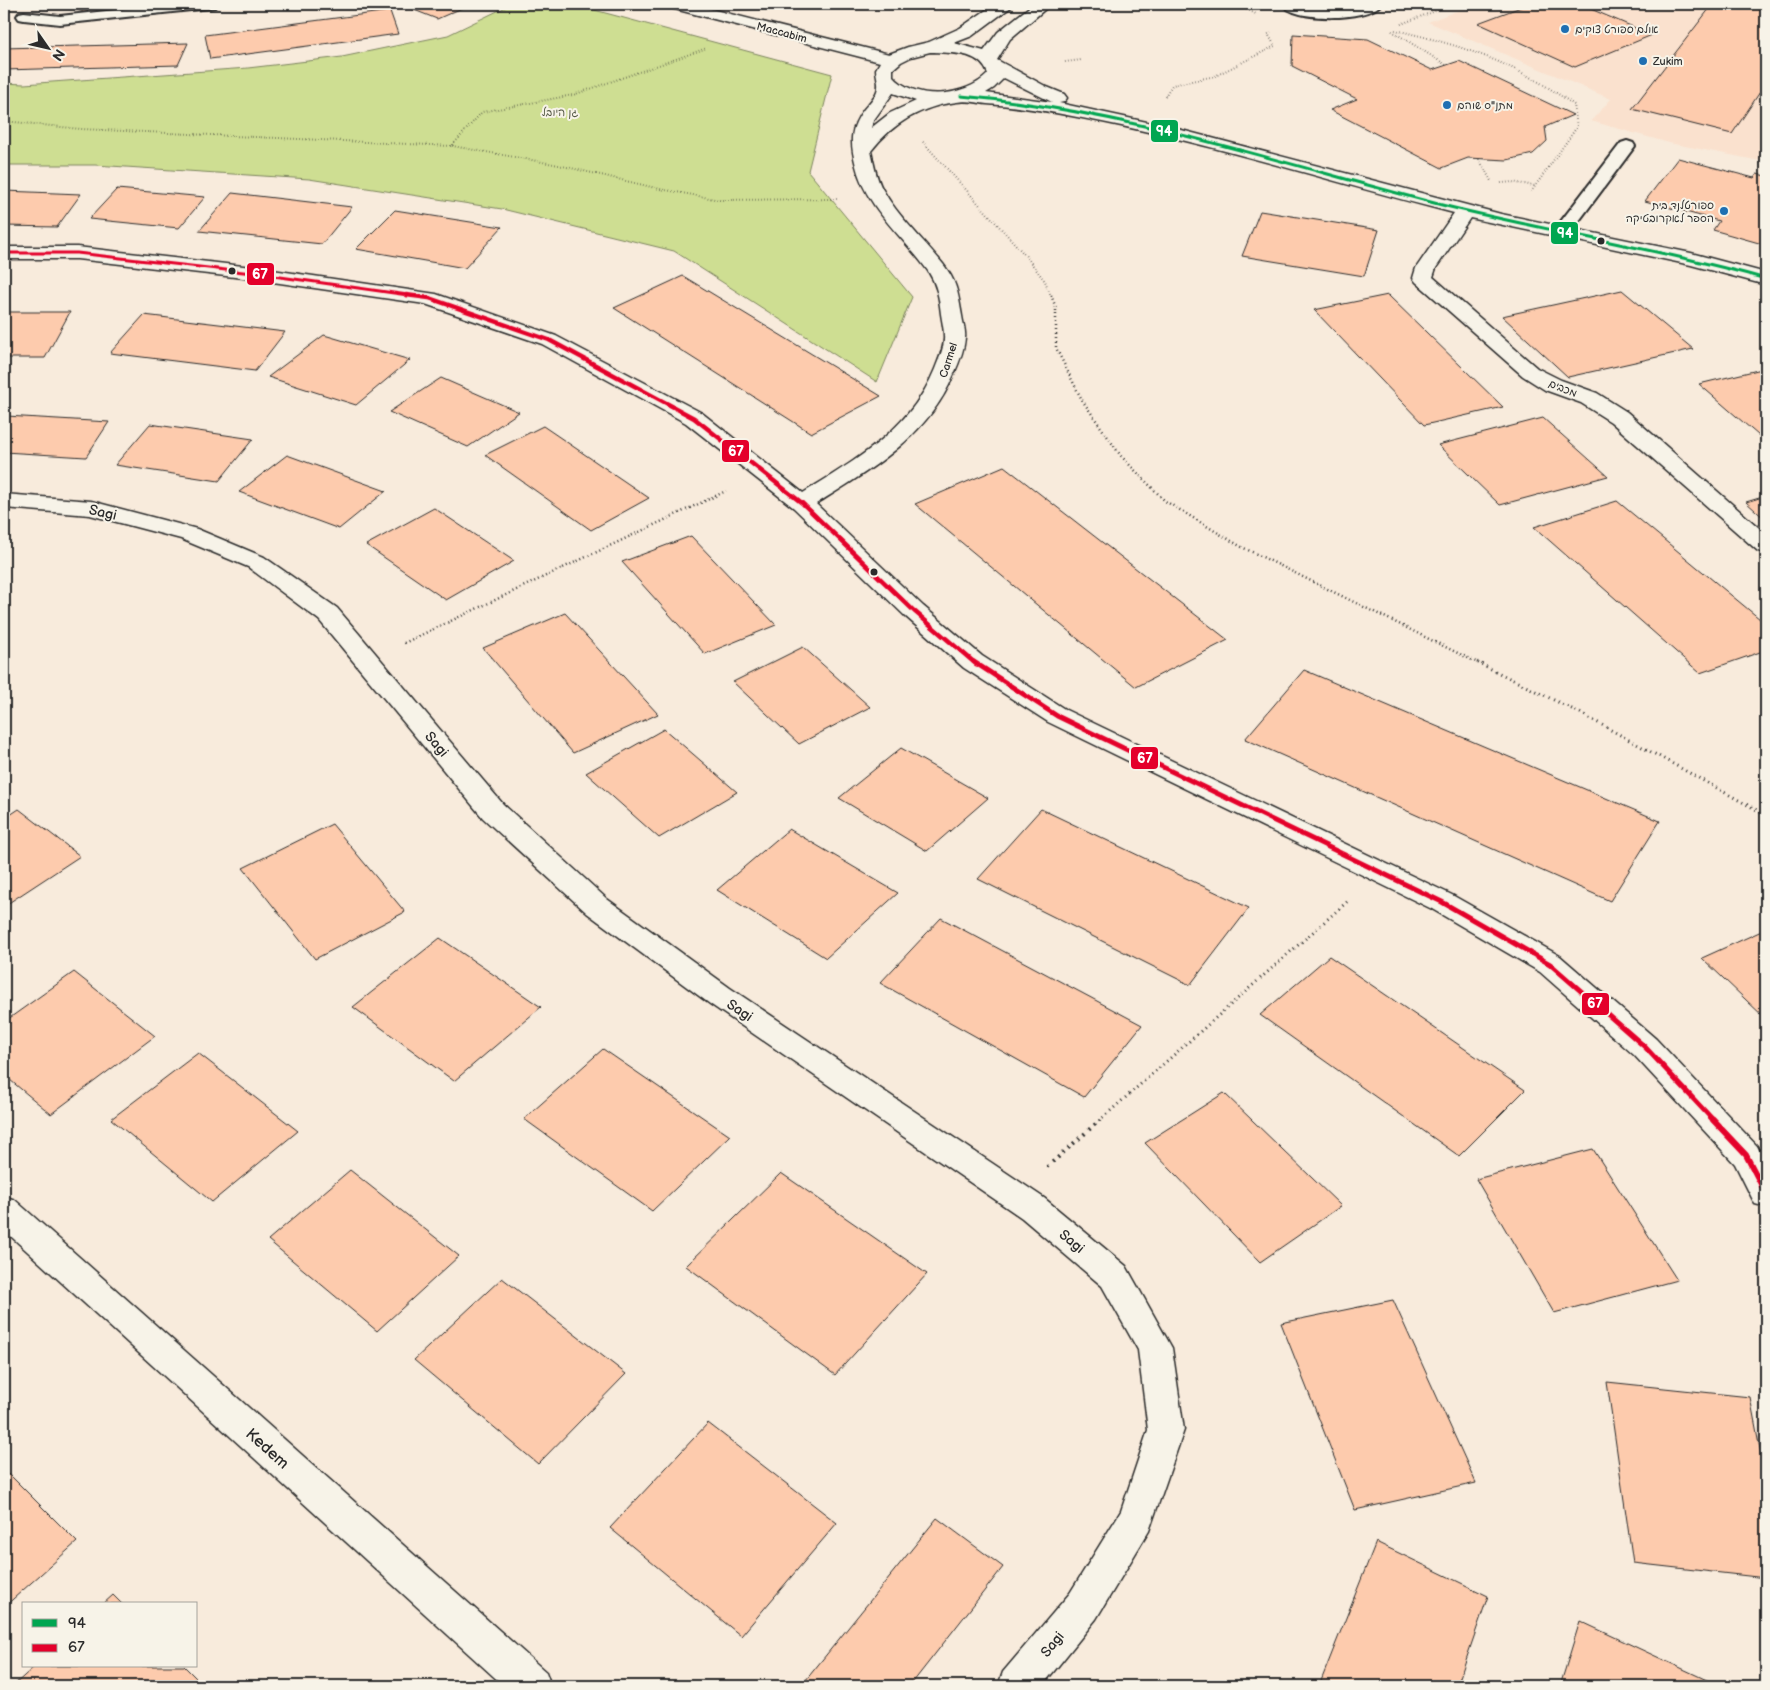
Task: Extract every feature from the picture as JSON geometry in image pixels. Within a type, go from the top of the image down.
[{"type":"street","name":"Maccabim","points":[[673,4],[891,60]]},
{"type":"street","points":[[891,60],[907,52],[930,47],[966,32],[1005,4]]},
{"type":"street","points":[[863,150],[876,132],[899,115],[923,104],[970,94],[991,84],[997,75],[992,63],[993,46],[1010,28],[1042,4]]},
{"type":"street","points":[[930,47],[959,49],[976,53],[1041,91],[1132,122]]},
{"type":"street","name":"Carmel","points":[[802,503],[858,468],[899,435],[920,415],[937,390],[950,360],[955,336],[947,286],[935,267],[916,246],[874,191],[865,167],[860,138],[864,121],[886,91],[887,80],[884,72],[891,60]]},
{"type":"street","points":[[887,80],[892,85],[911,94],[930,97],[956,97],[1042,104],[1132,122],[1511,222],[1718,264],[1766,269]]},
{"type":"street","name":"מכבים","points":[[1465,211],[1426,268],[1423,278],[1530,372],[1553,385],[1589,398],[1619,417],[1766,546]]},
{"type":"street","points":[[4,253],[77,253],[252,273],[429,298],[549,340],[694,418],[802,503],[914,611],[972,662],[1057,716],[1442,902],[1550,964],[1645,1047],[1746,1155],[1766,1194]]},
{"type":"street","points":[[1718,264],[1766,279]]},
{"type":"street","name":"Sagi","points":[[4,501],[92,508],[188,534],[256,562],[328,614],[493,811],[597,906],[720,996],[1015,1195],[1114,1276],[1155,1348],[1166,1430],[1136,1519],[1083,1606],[1017,1686]]},
{"type":"street","name":"Kedem","points":[[4,1210],[532,1686]]},
{"type":"lane","points":[[24,16],[60,20],[210,4]]},
{"type":"lane","points":[[1289,4],[1312,12],[1331,14],[1350,13],[1374,4]]},
{"type":"lane","points":[[1561,233],[1627,146]]},
{"type":"path","points":[[1388,29],[1454,4]]},
{"type":"path","points":[[452,146],[482,112],[573,95],[657,67],[761,27]]},
{"type":"path","points":[[1388,29],[1446,65]]},
{"type":"path","points":[[1388,29],[1433,38],[1486,54],[1550,86],[1574,105],[1577,126],[1511,222]]},
{"type":"path","points":[[1132,122],[1155,111],[1172,85],[1215,76],[1275,46],[1268,34],[1274,32]]},
{"type":"path","points":[[899,115],[1025,255],[1045,281],[1056,308],[1056,348],[1082,400],[1121,456],[1165,501],[1240,546],[1580,713],[1766,815]]},
{"type":"path","points":[[4,121],[81,130],[452,146],[554,164],[660,189],[720,200],[832,200],[874,191]]},
{"type":"path","points":[[1479,159],[1493,183]]},
{"type":"path","points":[[367,660],[764,473]]},
{"type":"path","points":[[1015,1195],[1381,872]]},
{"type":"shaded area","name":"Zukim","points":[[1475,4],[1766,4],[1766,162],[1669,143],[1591,121],[1611,99],[1428,22]]},
{"type":"green space","name":"גן היובל","points":[[512,4],[572,4],[832,74],[808,171],[912,297],[877,382],[674,251],[502,209],[309,179],[95,165],[4,165],[4,83],[24,84],[248,68],[342,57],[448,35]]},
{"type":"building","points":[[59,4],[101,4],[84,12]]},
{"type":"building","points":[[399,4],[471,4],[437,19]]},
{"type":"building","name":"אולם ספורט צוקים","points":[[1529,4],[1579,4],[1652,35],[1575,67],[1478,23]]},
{"type":"building","points":[[1713,4],[1766,4],[1766,83],[1732,134],[1632,109]]},
{"type":"building","points":[[390,11],[398,34],[210,59],[205,35]]},
{"type":"building","name":"מתנ\"ס שוהם","points":[[1293,34],[1368,39],[1432,70],[1459,61],[1573,115],[1545,127],[1547,141],[1533,154],[1507,160],[1468,158],[1442,168],[1330,110],[1357,99],[1292,66]]},
{"type":"building","points":[[188,43],[178,65],[4,70],[4,48]]},
{"type":"building","name":"ספורטלנד בית הספר לאקרובטיקה","points":[[1678,158],[1754,178],[1757,174],[1766,176],[1766,245],[1713,230],[1719,221],[1645,201]]},
{"type":"building","points":[[117,189],[205,197],[179,228],[89,219]]},
{"type":"building","points":[[4,191],[81,194],[57,227],[4,226]]},
{"type":"building","points":[[232,193],[352,207],[322,244],[199,231]]},
{"type":"building","points":[[395,210],[502,227],[465,268],[356,249]]},
{"type":"building","points":[[1260,211],[1379,230],[1364,276],[1242,256]]},
{"type":"building","points":[[683,276],[881,396],[811,433],[614,308]]},
{"type":"building","points":[[1622,290],[1693,349],[1568,377],[1502,316]]},
{"type":"building","points":[[1388,295],[1503,407],[1424,425],[1314,310]]},
{"type":"building","points":[[4,312],[70,312],[45,358],[4,358]]},
{"type":"building","points":[[144,315],[285,332],[255,371],[110,353]]},
{"type":"building","points":[[324,335],[410,360],[356,405],[268,377]]},
{"type":"building","points":[[1766,368],[1766,442],[1699,384]]},
{"type":"building","points":[[441,378],[519,412],[468,447],[389,412]]},
{"type":"building","points":[[6,416],[109,422],[86,457],[4,452],[4,420]]},
{"type":"building","points":[[1543,418],[1608,476],[1500,505],[1438,445]]},
{"type":"building","points":[[150,424],[253,439],[219,481],[115,465]]},
{"type":"building","points":[[543,426],[649,498],[591,530],[485,455]]},
{"type":"building","points":[[287,455],[386,491],[339,529],[239,492]]},
{"type":"building","points":[[1004,466],[1228,640],[1136,687],[915,504]]},
{"type":"building","points":[[1766,496],[1766,520],[1746,502]]},
{"type":"building","points":[[1617,501],[1766,624],[1766,650],[1700,673],[1534,527]]},
{"type":"building","points":[[434,508],[514,561],[446,600],[366,545]]},
{"type":"building","points":[[691,536],[776,625],[705,654],[622,562]]},
{"type":"building","points":[[565,613],[658,714],[573,753],[483,648]]},
{"type":"building","points":[[803,647],[870,707],[799,744],[733,682]]},
{"type":"building","points":[[1304,670],[1660,821],[1610,901],[1245,739]]},
{"type":"building","points":[[664,729],[737,792],[659,838],[586,773]]},
{"type":"building","points":[[901,748],[988,798],[927,851],[839,798]]},
{"type":"building","points":[[19,809],[80,856],[4,906],[4,819]]},
{"type":"building","points":[[1041,809],[1249,908],[1190,985],[978,879]]},
{"type":"building","points":[[332,824],[405,912],[315,959],[243,868]]},
{"type":"building","points":[[789,829],[898,893],[826,958],[717,890]]},
{"type":"building","points":[[941,918],[1142,1025],[1084,1097],[880,983]]},
{"type":"building","points":[[1766,929],[1766,1019],[1702,958]]},
{"type":"building","points":[[440,938],[541,1007],[454,1081],[353,1007]]},
{"type":"building","points":[[1329,956],[1525,1090],[1459,1156],[1260,1015]]},
{"type":"building","points":[[74,972],[155,1036],[51,1114],[4,1075],[4,1022]]},
{"type":"building","points":[[603,1049],[730,1136],[652,1211],[524,1119]]},
{"type":"building","points":[[198,1053],[298,1131],[212,1202],[111,1119]]},
{"type":"building","points":[[1224,1093],[1341,1206],[1260,1262],[1145,1143]]},
{"type":"building","points":[[1593,1149],[1677,1280],[1554,1313],[1476,1179]]},
{"type":"building","points":[[350,1170],[459,1256],[377,1331],[268,1240]]},
{"type":"building","points":[[781,1173],[927,1274],[835,1375],[686,1266]]},
{"type":"building","points":[[502,1278],[626,1374],[538,1464],[414,1360]]},
{"type":"building","points":[[1393,1300],[1476,1483],[1355,1510],[1281,1323]]},
{"type":"building","points":[[1607,1382],[1750,1397],[1766,1480],[1766,1578],[1633,1563]]},
{"type":"building","points":[[708,1423],[837,1523],[741,1636],[610,1528]]},
{"type":"building","points":[[4,1469],[77,1542],[4,1607]]},
{"type":"building","points":[[937,1518],[1003,1567],[910,1686],[801,1686]]},
{"type":"building","points":[[1376,1542],[1488,1596],[1457,1686],[1319,1686]]},
{"type":"building","points":[[113,1595],[120,1602],[105,1602]]},
{"type":"building","points":[[1580,1621],[1711,1682],[1710,1686],[1560,1686]]},
{"type":"building","points":[[33,1668],[186,1668],[204,1686],[13,1686]]},
{"type":"transit line","name":"94","points":[[961,96],[1029,103],[1097,115],[1197,139],[1501,219],[1691,259],[1766,279]]},
{"type":"transit line","name":"67","points":[[4,253],[77,253],[252,273],[429,298],[549,340],[694,418],[802,503],[914,611],[973,662],[1057,716],[1442,902],[1550,964],[1645,1047],[1746,1155],[1766,1194]]},
{"type":"place","name":"אולם ספורט צוקים","points":[[1565,29]]},
{"type":"place","name":"Zukim","points":[[1643,61]]},
{"type":"place","name":"מתנ\"ס שוהם","points":[[1447,105]]},
{"type":"place","name":"ספורטלנד בית הספר לאקרובטיקה","points":[[1724,211]]}]
